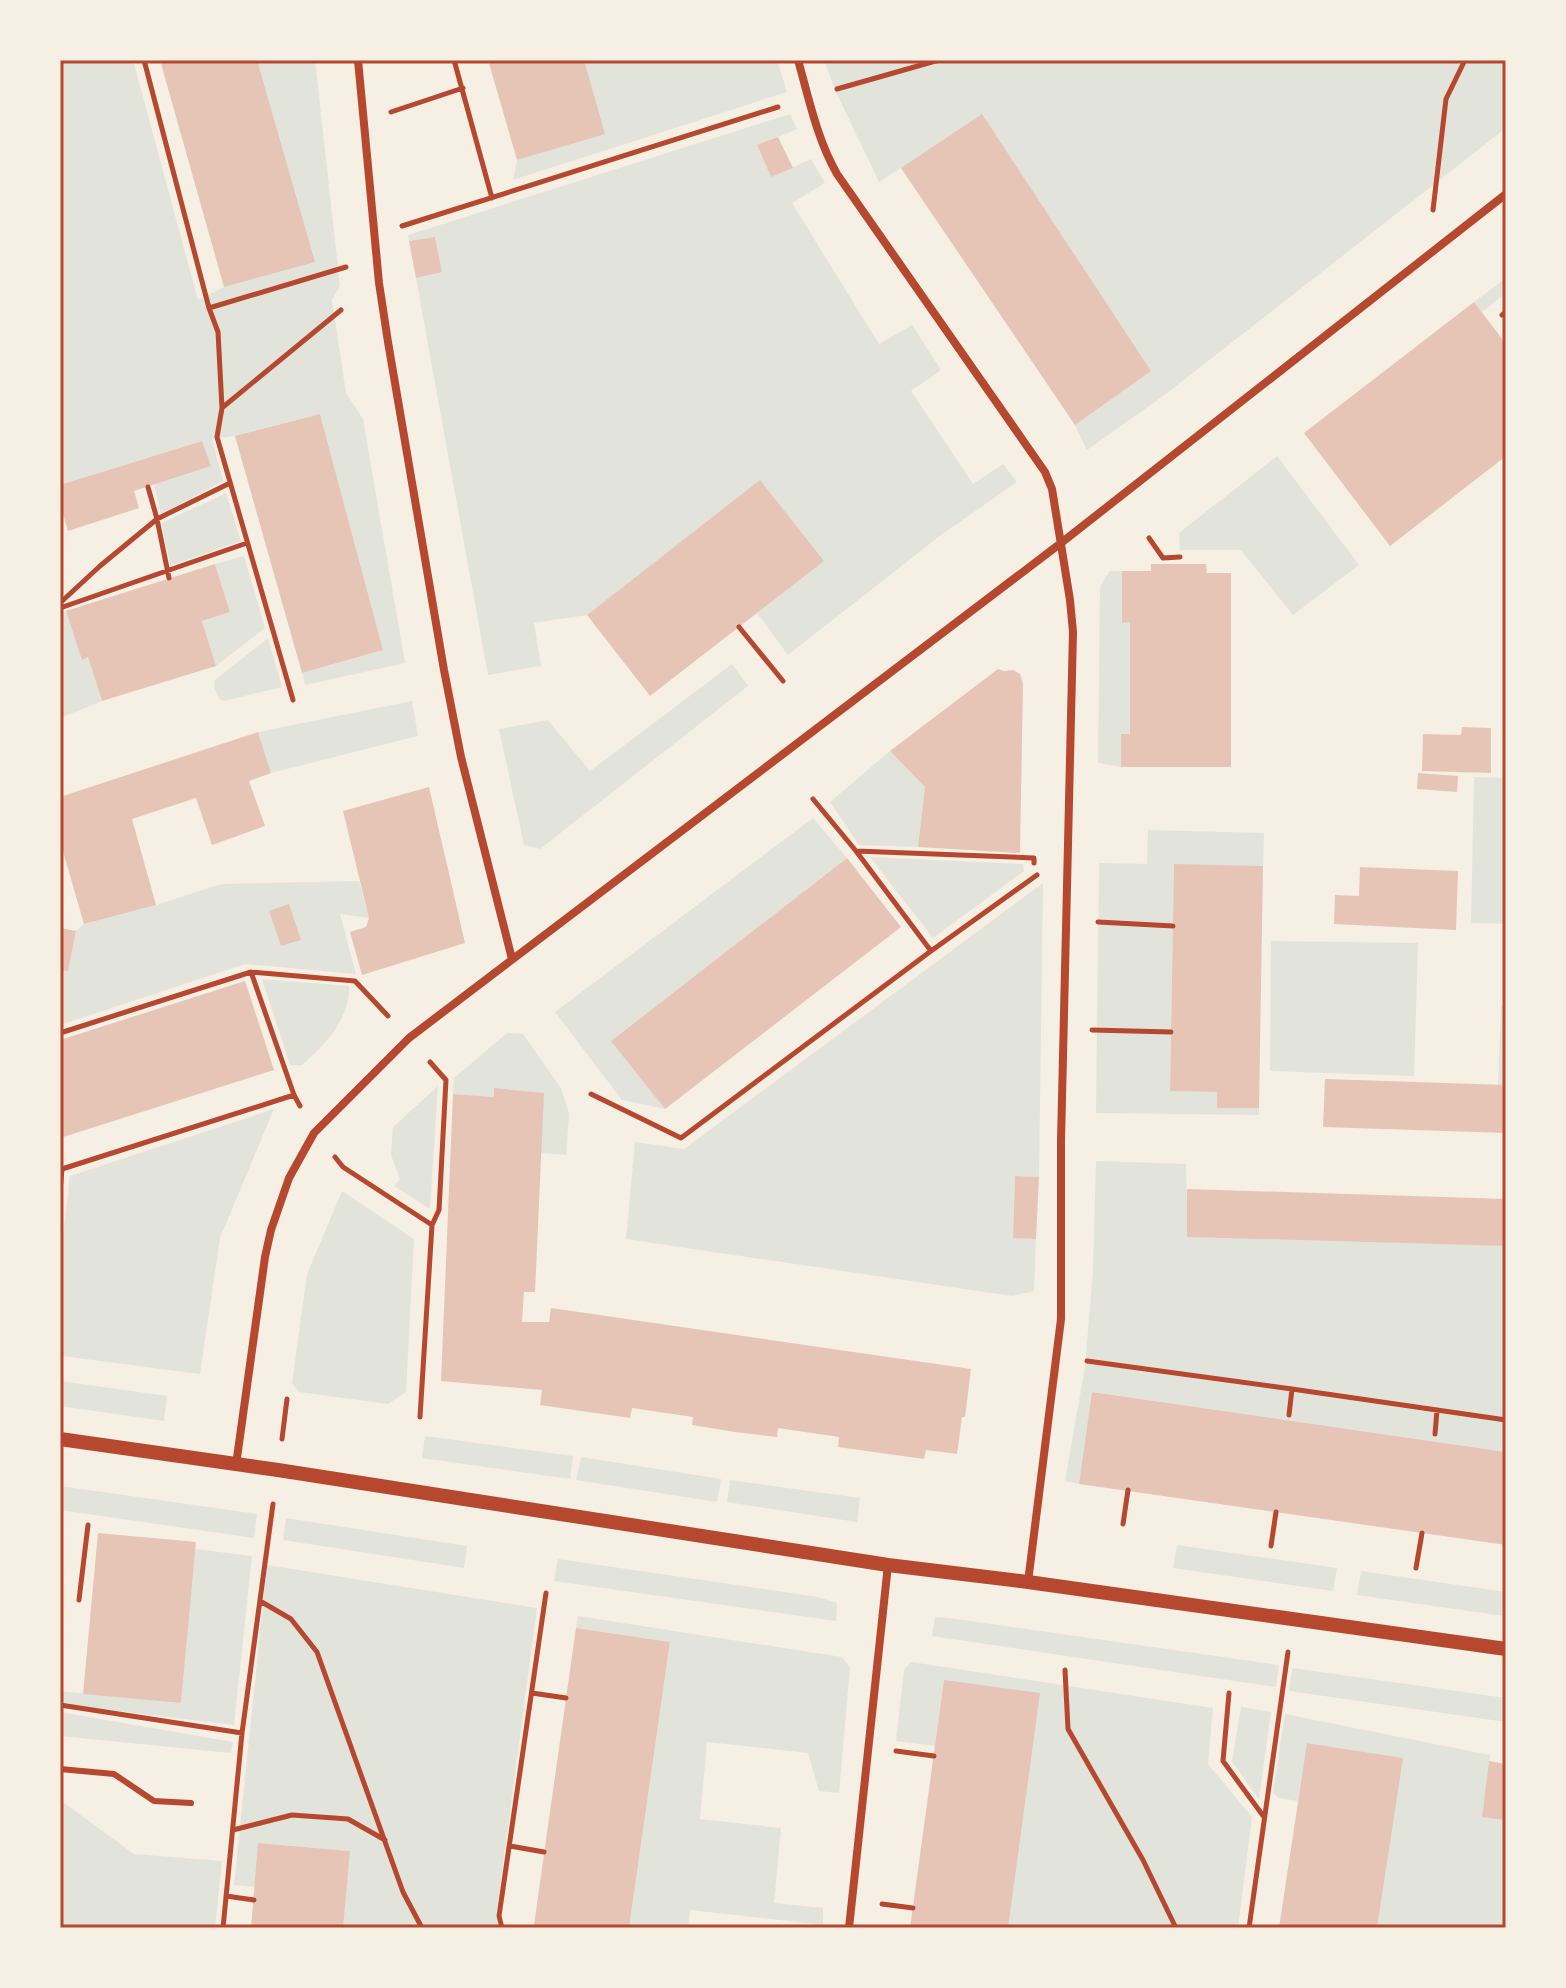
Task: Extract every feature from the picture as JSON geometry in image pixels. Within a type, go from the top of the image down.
[{"type":"street","points":[[358,60],[388,342],[444,670],[461,757],[512,959]]},
{"type":"street","points":[[798,60],[820,139],[837,174],[1045,472],[1052,489],[1070,600],[1073,632],[1061,1141],[1061,1319],[1028,1582]]},
{"type":"street","points":[[236,1465],[271,1230],[289,1178],[314,1133],[409,1038],[1061,543],[1506,194]]},
{"type":"street","points":[[60,1439],[888,1565],[1506,1649]]},
{"type":"street","points":[[849,1928],[888,1565]]},
{"type":"lane","points":[[60,1769],[114,1774],[154,1801],[191,1803]]},
{"type":"path","points":[[144,60],[218,332],[222,408],[217,437],[293,700]]},
{"type":"path","points":[[454,60],[492,198]]},
{"type":"path","points":[[375,235],[809,97],[939,60]]},
{"type":"path","points":[[1427,256],[1446,99],[1465,60]]},
{"type":"path","points":[[364,121],[463,88]]},
{"type":"path","points":[[209,308],[349,266]]},
{"type":"path","points":[[222,408],[341,310]]},
{"type":"path","points":[[60,606],[100,566],[157,519],[230,483]]},
{"type":"path","points":[[148,487],[167,575]]},
{"type":"path","points":[[1149,538],[1163,558],[1180,557]]},
{"type":"path","points":[[60,606],[167,575],[247,543]]},
{"type":"path","points":[[739,627],[783,681]]},
{"type":"path","points":[[813,799],[931,951]]},
{"type":"path","points":[[856,851],[1034,858],[1034,877]]},
{"type":"path","points":[[591,1094],[681,1138],[931,951],[1034,877],[1067,860]]},
{"type":"path","points":[[1066,920],[1173,926]]},
{"type":"path","points":[[251,972],[294,1095],[314,1133],[343,1167],[432,1225]]},
{"type":"path","points":[[60,1033],[251,972],[355,981],[409,1038],[446,1080],[439,1210],[432,1225],[420,1417]]},
{"type":"path","points":[[1064,1029],[1171,1032]]},
{"type":"path","points":[[60,1191],[61,1169],[294,1095]]},
{"type":"path","points":[[1057,1358],[1506,1420]]},
{"type":"path","points":[[1289,1415],[1292,1389]]},
{"type":"path","points":[[223,1928],[242,1733],[287,1399]]},
{"type":"path","points":[[1435,1434],[1437,1410]]},
{"type":"path","points":[[1123,1524],[1128,1490]]},
{"type":"path","points":[[1271,1546],[1276,1512]]},
{"type":"path","points":[[79,1600],[88,1525]]},
{"type":"path","points":[[1416,1568],[1422,1533]]},
{"type":"path","points":[[502,1928],[499,1916],[546,1593]]},
{"type":"path","points":[[260,1601],[291,1619],[317,1652],[403,1892],[422,1928]]},
{"type":"path","points":[[1249,1928],[1292,1619]]},
{"type":"path","points":[[1065,1670],[1068,1729],[1143,1860],[1176,1928]]},
{"type":"path","points":[[531,1693],[566,1698]]},
{"type":"path","points":[[1229,1693],[1223,1761],[1264,1818]]},
{"type":"path","points":[[60,1705],[242,1733]]},
{"type":"path","points":[[888,1750],[934,1756]]},
{"type":"path","points":[[233,1830],[292,1815],[348,1819],[386,1841]]},
{"type":"path","points":[[509,1846],[544,1852]]},
{"type":"path","points":[[226,1896],[254,1900]]},
{"type":"path","points":[[871,1903],[913,1908]]},
{"type":"shaded area","points":[[60,60],[133,60],[198,300],[224,287],[314,262],[257,60],[315,60],[340,286],[332,300],[346,393],[363,419],[405,663],[305,685],[302,673],[383,650],[320,414],[212,439],[223,481],[161,514],[154,484],[211,466],[202,441],[60,485]]},
{"type":"shaded area","points":[[584,60],[777,60],[787,92],[513,180],[517,160]]},
{"type":"shaded area","points":[[824,60],[1506,60],[1506,128],[1166,394],[1087,450],[1075,425],[901,168],[879,182]]},
{"type":"shaded area","points":[[790,114],[797,129],[757,146],[771,177],[811,159],[825,183],[792,203],[879,344],[912,325],[941,370],[911,391],[973,484],[1003,464],[1017,482],[941,535],[788,655],[757,613],[823,561],[760,481],[587,615],[534,623],[541,666],[488,675],[416,278],[442,272],[435,237],[409,241],[408,235]]},
{"type":"shaded area","points":[[1506,278],[1506,293],[1482,312],[1474,302]]},
{"type":"shaded area","points":[[1277,456],[1359,565],[1293,615],[1241,550],[1180,550],[1179,533]]},
{"type":"shaded area","points":[[226,493],[241,541],[170,566],[162,523]]},
{"type":"shaded area","points":[[244,556],[265,628],[216,666],[202,621],[230,612],[215,564]]},
{"type":"shaded area","points":[[1110,571],[1122,571],[1122,623],[1130,622],[1130,734],[1121,734],[1121,767],[1098,763],[1100,586]]},
{"type":"shaded area","points":[[66,611],[83,659],[88,657],[102,701],[60,718],[60,619]]},
{"type":"shaded area","points":[[268,638],[282,687],[220,700],[214,681]]},
{"type":"shaded area","points":[[732,664],[748,686],[540,849],[524,845],[499,729],[548,720],[590,771]]},
{"type":"shaded area","points":[[412,701],[418,736],[271,773],[258,732]]},
{"type":"shaded area","points":[[890,751],[925,787],[918,847],[859,845],[830,802]]},
{"type":"shaded area","points":[[1474,777],[1506,778],[1506,924],[1471,923]]},
{"type":"shaded area","points":[[813,818],[847,858],[612,1040],[665,1109],[622,1100],[555,1012]]},
{"type":"shaded area","points":[[1148,830],[1264,833],[1263,866],[1174,865],[1170,1091],[1217,1092],[1217,1108],[1259,1108],[1259,1115],[1096,1113],[1099,863],[1147,864]]},
{"type":"shaded area","points":[[870,857],[1023,864],[1024,871],[933,938]]},
{"type":"shaded area","points":[[359,881],[369,918],[340,914],[356,974],[245,964],[60,1025],[60,970],[68,971],[76,931],[84,924],[221,884]]},
{"type":"shaded area","points":[[1043,883],[1039,1177],[1015,1176],[1013,1238],[1036,1239],[1034,1291],[1012,1296],[626,1239],[635,1142],[684,1149]]},
{"type":"shaded area","points":[[1271,941],[1418,943],[1414,1076],[1270,1071]]},
{"type":"shaded area","points":[[262,979],[349,986],[341,1020],[327,1040],[302,1065],[290,1065]]},
{"type":"shaded area","points":[[1501,1005],[1506,1005],[1506,1085],[1498,1085]]},
{"type":"shaded area","points":[[507,1033],[523,1034],[561,1088],[569,1113],[566,1155],[540,1153],[543,1093],[495,1089],[494,1097],[453,1094],[454,1078]]},
{"type":"shaded area","points":[[438,1086],[430,1209],[394,1186],[400,1179],[391,1155],[393,1127]]},
{"type":"shaded area","points":[[274,1109],[220,1238],[200,1374],[62,1356],[60,1261],[70,1176]]},
{"type":"shaded area","points":[[1096,1161],[1186,1164],[1188,1237],[1506,1246],[1506,1452],[1093,1392],[1079,1484],[1065,1481],[1085,1367],[1093,1269]]},
{"type":"shaded area","points":[[342,1191],[414,1239],[406,1392],[388,1404],[299,1392],[292,1383],[307,1274]]},
{"type":"shaded area","points":[[60,1381],[167,1396],[164,1421],[60,1406]]},
{"type":"shaded area","points":[[425,1436],[573,1456],[570,1479],[422,1458]]},
{"type":"shaded area","points":[[581,1457],[721,1479],[717,1502],[576,1480]]},
{"type":"shaded area","points":[[730,1480],[860,1498],[857,1522],[727,1502]]},
{"type":"shaded area","points":[[60,1486],[257,1514],[254,1538],[60,1510]]},
{"type":"shaded area","points":[[286,1518],[467,1546],[464,1568],[283,1540]]},
{"type":"shaded area","points":[[1177,1545],[1337,1568],[1333,1591],[1173,1568]]},
{"type":"shaded area","points":[[195,1549],[252,1556],[234,1725],[60,1704],[60,1691],[181,1703]]},
{"type":"shaded area","points":[[558,1559],[818,1597],[837,1603],[836,1621],[554,1581]]},
{"type":"shaded area","points":[[267,1565],[537,1608],[496,1916],[498,1928],[343,1928],[349,1851],[259,1843],[255,1887],[234,1885]]},
{"type":"shaded area","points":[[1361,1571],[1506,1592],[1504,1616],[1357,1595]]},
{"type":"shaded area","points":[[578,1616],[842,1657],[850,1667],[839,1793],[819,1791],[808,1753],[707,1742],[700,1819],[781,1828],[774,1903],[823,1908],[823,1925],[690,1910],[688,1928],[629,1928],[670,1642],[576,1628]]},
{"type":"shaded area","points":[[935,1617],[1279,1665],[1276,1687],[932,1636]]},
{"type":"shaded area","points":[[911,1662],[1213,1708],[1208,1764],[1252,1817],[1238,1928],[1008,1928],[944,1680],[935,1746],[896,1741],[904,1670]]},
{"type":"shaded area","points":[[1292,1668],[1506,1698],[1506,1722],[1289,1691]]},
{"type":"shaded area","points":[[1241,1707],[1271,1712],[1259,1799],[1232,1762]]},
{"type":"shaded area","points":[[60,1712],[233,1742],[231,1753],[60,1736]]},
{"type":"shaded area","points":[[1285,1714],[1490,1755],[1482,1816],[1506,1820],[1506,1928],[1377,1928],[1402,1758],[1308,1743],[1298,1801],[1279,1798],[1273,1793]]},
{"type":"shaded area","points":[[60,1800],[134,1854],[222,1861],[215,1928],[60,1928]]},
{"type":"building","points":[[160,60],[257,60],[315,262],[224,287]]},
{"type":"building","points":[[488,60],[584,60],[605,134],[517,160]]},
{"type":"building","points":[[982,114],[1151,371],[1075,425],[901,168]]},
{"type":"building","points":[[778,137],[793,168],[771,177],[757,145]]},
{"type":"building","points":[[435,237],[442,272],[416,278],[409,241]]},
{"type":"building","points":[[1474,302],[1506,344],[1506,456],[1390,546],[1304,433]]},
{"type":"building","points":[[320,414],[383,650],[302,673],[235,436]]},
{"type":"building","points":[[202,441],[211,466],[134,491],[139,508],[68,531],[60,504],[60,485]]},
{"type":"building","points":[[760,480],[824,561],[650,696],[587,615]]},
{"type":"building","points":[[215,564],[230,612],[202,621],[216,666],[102,701],[88,657],[82,660],[66,611]]},
{"type":"building","points":[[1151,564],[1206,564],[1207,573],[1231,573],[1231,767],[1121,767],[1121,734],[1130,734],[1130,622],[1122,623],[1122,571],[1151,571]]},
{"type":"building","points":[[998,669],[1013,670],[1020,674],[1023,683],[1020,853],[918,847],[925,787],[890,751]]},
{"type":"building","points":[[1462,727],[1491,728],[1491,773],[1422,771],[1423,734],[1461,735]]},
{"type":"building","points":[[258,732],[271,773],[249,781],[265,826],[212,845],[196,798],[132,819],[156,905],[84,924],[60,841],[60,797]]},
{"type":"building","points":[[1418,773],[1458,776],[1457,792],[1417,789]]},
{"type":"building","points":[[429,787],[465,943],[362,975],[350,932],[366,927],[369,918],[343,811]]},
{"type":"building","points":[[847,858],[901,927],[665,1109],[611,1041]]},
{"type":"building","points":[[1174,864],[1263,866],[1259,1108],[1217,1108],[1217,1092],[1170,1091]]},
{"type":"building","points":[[1360,867],[1458,871],[1456,930],[1334,924],[1335,895],[1359,896]]},
{"type":"building","points":[[289,904],[301,940],[281,946],[269,911]]},
{"type":"building","points":[[60,928],[76,931],[68,971],[60,970]]},
{"type":"building","points":[[245,981],[274,1070],[60,1138],[60,1040]]},
{"type":"building","points":[[1325,1079],[1506,1085],[1506,1133],[1323,1127]]},
{"type":"building","points":[[494,1088],[544,1093],[535,1292],[524,1292],[522,1322],[549,1322],[551,1308],[971,1369],[957,1454],[926,1450],[924,1459],[838,1447],[839,1437],[778,1428],[777,1437],[735,1432],[692,1425],[693,1417],[632,1408],[630,1418],[540,1405],[542,1390],[441,1381],[453,1094],[494,1097]]},
{"type":"building","points":[[1015,1176],[1039,1177],[1036,1239],[1013,1238]]},
{"type":"building","points":[[1187,1189],[1506,1199],[1506,1246],[1187,1237]]},
{"type":"building","points":[[1092,1392],[1506,1452],[1506,1545],[1079,1484]]},
{"type":"building","points":[[98,1533],[196,1542],[181,1703],[83,1694]]},
{"type":"building","points":[[576,1628],[670,1642],[629,1928],[534,1925]]},
{"type":"building","points":[[944,1680],[1040,1693],[1008,1928],[910,1928]]},
{"type":"building","points":[[1307,1743],[1403,1758],[1377,1928],[1279,1928]]},
{"type":"building","points":[[1489,1761],[1506,1764],[1506,1820],[1482,1817]]},
{"type":"building","points":[[258,1843],[350,1851],[343,1928],[251,1928]]}]
